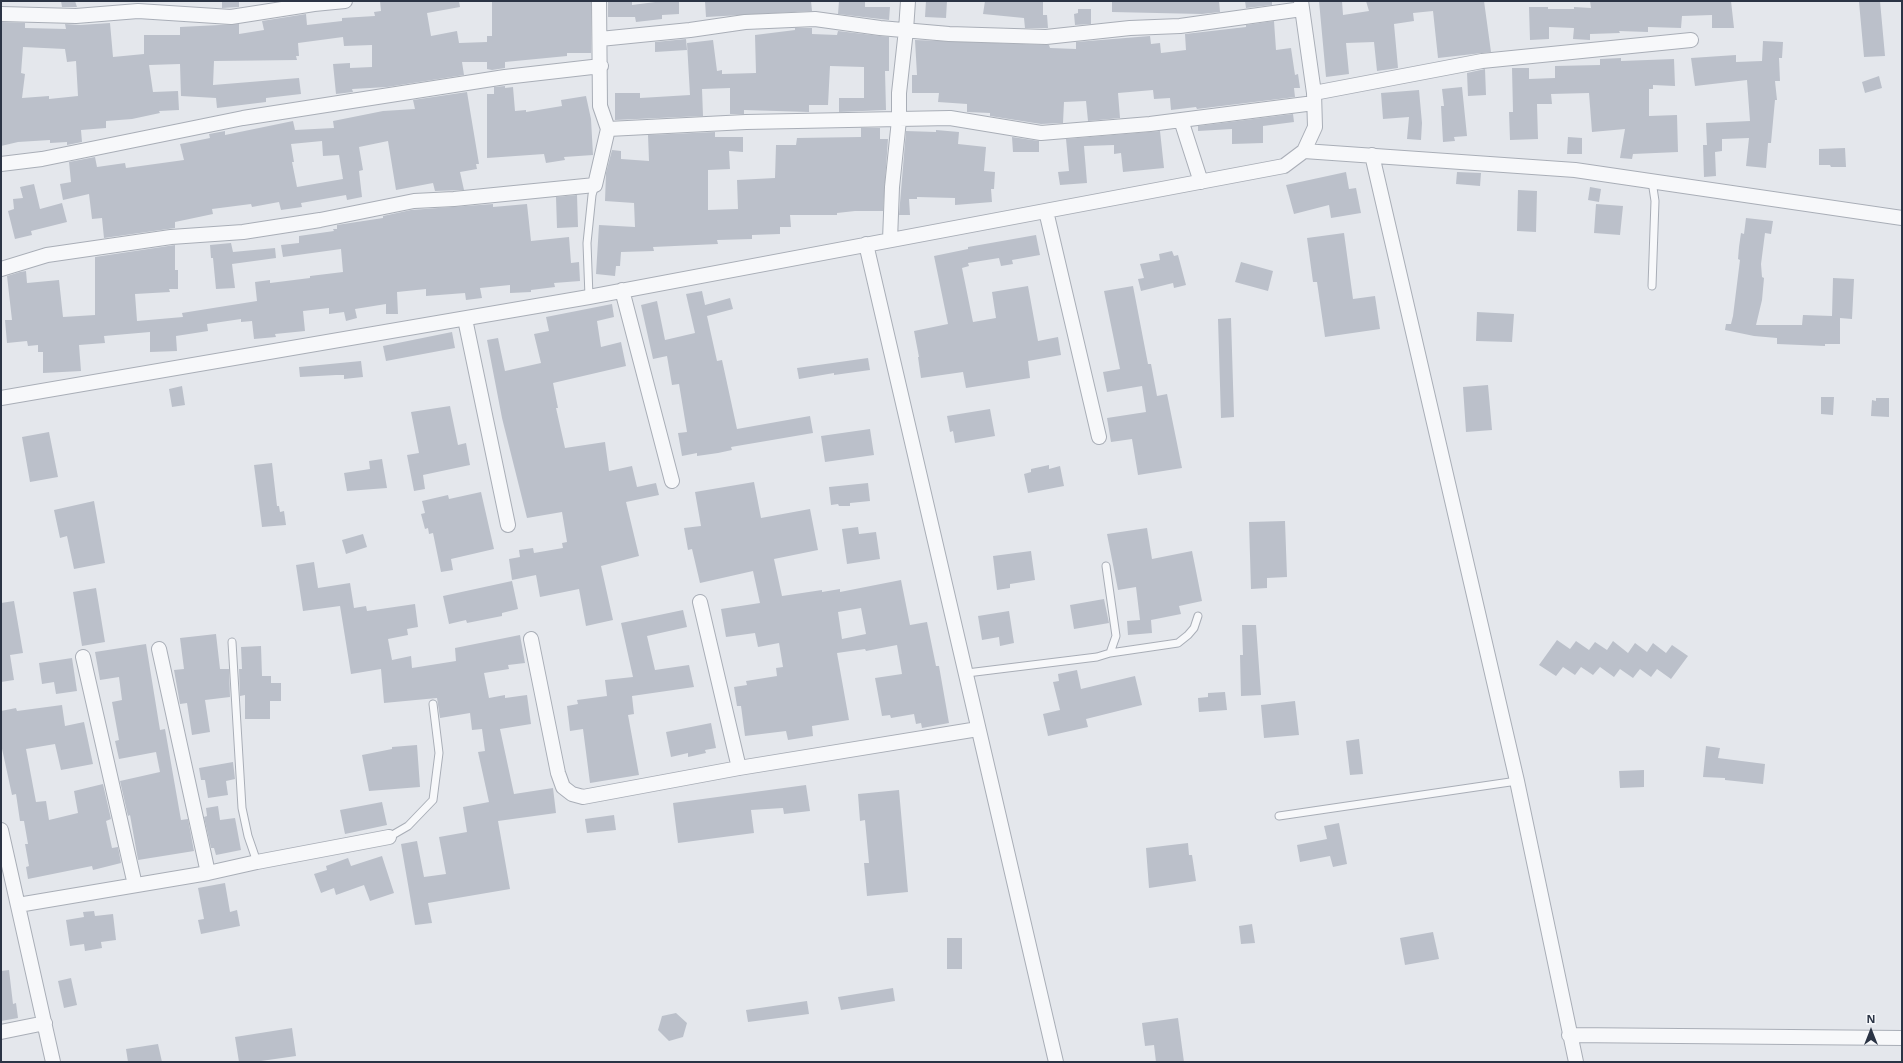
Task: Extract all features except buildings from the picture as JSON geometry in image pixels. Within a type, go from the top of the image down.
[{"type":"street","points":[[1,14],[76,16],[138,11],[231,17],[314,4],[346,1]]},
{"type":"street","points":[[1,269],[47,255],[170,237],[243,232],[320,220],[414,201],[454,199],[595,184],[608,129],[600,106],[601,66],[599,1]]},
{"type":"street","points":[[890,240],[892,188],[900,120],[899,93],[908,1]]},
{"type":"street","points":[[1,398],[589,297],[1284,166],[1304,151],[1315,127],[1314,98],[1301,5],[1180,26],[1130,28],[1046,37],[949,34],[815,18],[744,22],[683,31],[600,39]]},
{"type":"street","points":[[608,129],[746,122],[950,118],[1041,133],[1181,120],[1314,98],[1482,62],[1690,40]]},
{"type":"street","points":[[1,164],[42,159],[243,118],[505,77],[601,66]]},
{"type":"street","points":[[1181,120],[1201,182]]},
{"type":"street","points":[[1304,151],[1575,170],[1902,218]]},
{"type":"street","points":[[1372,155],[1517,781],[1576,1062]]},
{"type":"street","points":[[1046,210],[1099,436]]},
{"type":"street","points":[[866,244],[967,673],[978,729],[1056,1062]]},
{"type":"street","points":[[622,290],[672,481]]},
{"type":"street","points":[[466,319],[508,525]]},
{"type":"street","points":[[700,602],[739,768]]},
{"type":"street","points":[[531,639],[558,773],[563,787],[572,794],[583,797],[739,768],[978,729]]},
{"type":"street","points":[[159,649],[208,873]]},
{"type":"street","points":[[83,657],[135,885]]},
{"type":"street","points":[[1,830],[53,1062]]},
{"type":"street","points":[[18,905],[208,873],[257,862],[389,837]]},
{"type":"street","points":[[1,1032],[45,1024]]},
{"type":"street","points":[[1570,1035],[1902,1038]]},
{"type":"lane","points":[[1652,181],[1655,201],[1652,286]]},
{"type":"lane","points":[[589,297],[587,243],[592,195],[595,184]]},
{"type":"lane","points":[[1106,566],[1116,636],[1110,653]]},
{"type":"lane","points":[[967,673],[1097,657],[1110,653],[1178,643],[1188,636],[1194,628],[1198,616]]},
{"type":"lane","points":[[232,642],[242,808],[248,836],[257,862]]},
{"type":"lane","points":[[389,837],[408,826],[434,800],[439,753],[433,704]]},
{"type":"lane","points":[[1279,816],[1517,781]]}]
